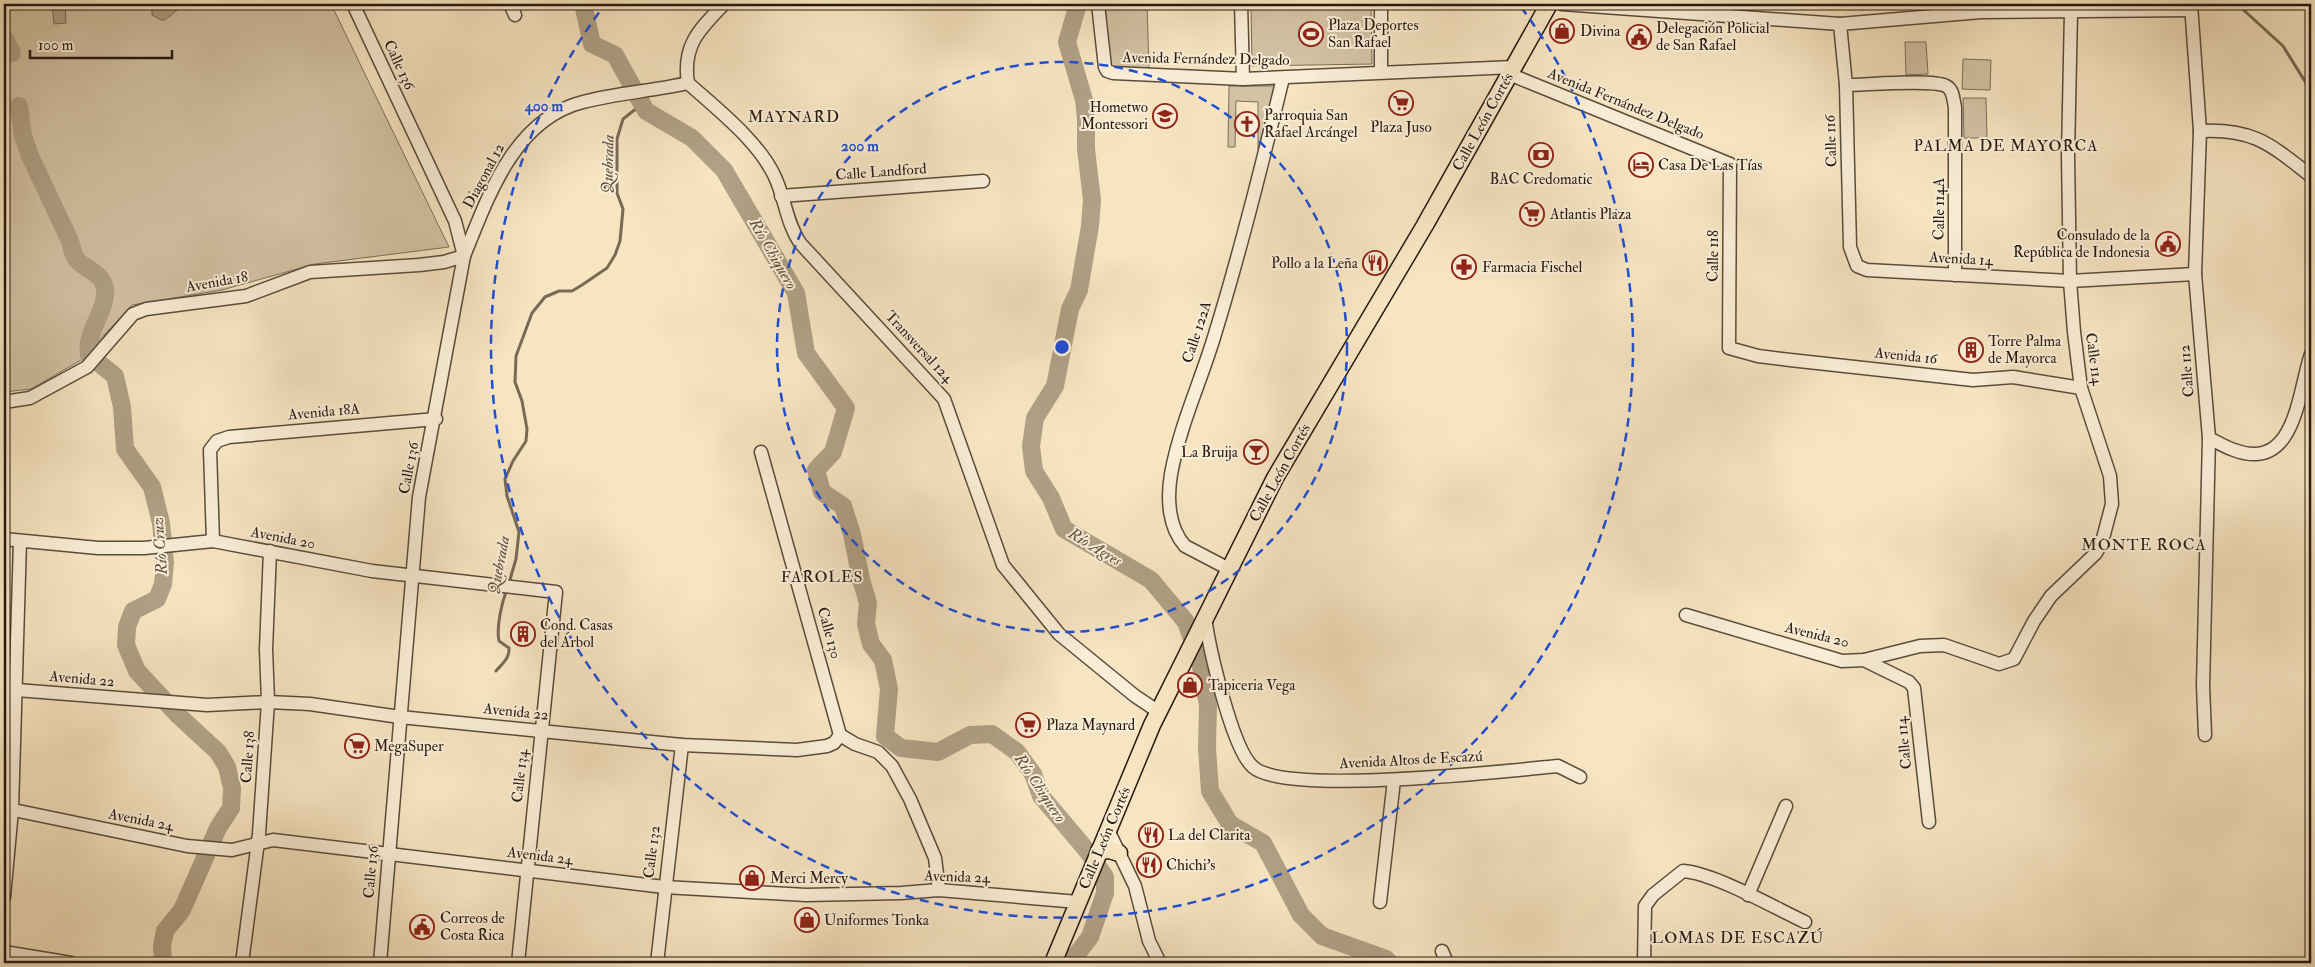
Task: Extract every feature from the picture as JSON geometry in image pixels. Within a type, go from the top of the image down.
[{"type":"main road","name":"Calle León Cortés","points":[[1053,963],[1098,852],[1159,712],[1228,569],[1275,478],[1425,225],[1549,4]]},
{"type":"main road","points":[[1098,852],[1109,850],[1119,853]]},
{"type":"street","name":"Calle 136","points":[[353,4],[455,221],[464,256],[436,419],[419,497],[414,542],[414,576],[400,717],[380,963]]},
{"type":"street","points":[[688,83],[686,69],[688,48],[704,24],[724,4]]},
{"type":"street","name":"Avenida Fernández Delgado","points":[[1098,4],[1104,67],[1107,71],[1243,79],[1381,72],[1511,71],[1730,164]]},
{"type":"street","points":[[1241,4],[1243,79]]},
{"type":"street","points":[[1381,4],[1381,72]]},
{"type":"street","points":[[1562,4],[1840,24],[1981,12],[2043,10],[2071,12],[2191,7]]},
{"type":"street","name":"Calle 112","points":[[2191,7],[2200,131],[2196,274],[2209,438],[2203,686],[2205,735]]},
{"type":"street","name":"Calle 114","points":[[1999,664],[2014,659],[2034,621],[2051,596],[2096,553],[2102,542],[2112,504],[2110,476],[2081,388],[2076,362],[2070,281],[2068,155],[2071,12]]},
{"type":"street","name":"Calle 116","points":[[1840,24],[1846,85],[1852,257]]},
{"type":"street","name":"Calle 122A","points":[[1228,569],[1185,546],[1180,540],[1171,517],[1169,497],[1171,474],[1185,418],[1215,336],[1283,78]]},
{"type":"street","name":"Diagonal 12","points":[[464,256],[479,220],[511,155],[548,116],[582,102],[655,91],[688,83]]},
{"type":"street","name":"Transversal 124","points":[[688,83],[724,116],[766,161],[775,178],[794,233],[800,243],[944,398],[1003,564],[1059,634],[1135,696],[1159,712]]},
{"type":"street","name":"Calle 114A","points":[[1846,85],[1931,84],[1946,86],[1952,92],[1954,107],[1955,275]]},
{"type":"street","points":[[2200,131],[2223,130],[2258,138],[2311,176]]},
{"type":"street","name":"Calle 118","points":[[1729,348],[1730,164]]},
{"type":"street","name":"Calle Landford","points":[[781,196],[983,181]]},
{"type":"street","points":[[455,221],[467,223],[479,220]]},
{"type":"street","name":"Avenida 18","points":[[4,402],[30,398],[87,367],[133,314],[146,309],[246,296],[310,272],[419,265],[444,262],[464,256]]},
{"type":"street","name":"Avenida 14","points":[[1852,257],[1857,266],[1868,270],[2070,281],[2196,274]]},
{"type":"street","name":"Avenida 16","points":[[1729,348],[1758,356],[1790,360],[1973,380],[2012,377],[2081,388]]},
{"type":"street","points":[[2209,438],[2235,450],[2252,454],[2265,452],[2276,447],[2287,435],[2297,411],[2304,374],[2311,354]]},
{"type":"street","name":"Avenida 18A","points":[[213,541],[210,450],[217,441],[229,437],[436,419]]},
{"type":"street","name":"Calle 130","points":[[761,452],[840,735]]},
{"type":"street","name":"Avenida 20","points":[[4,540],[98,548],[144,548],[213,541],[372,571],[556,592]]},
{"type":"street","points":[[4,897],[10,689],[20,542]]},
{"type":"street","name":"Calle 138","points":[[242,963],[257,845],[268,702],[266,649],[270,551]]},
{"type":"street","name":"Calle 134","points":[[518,963],[526,870],[556,592]]},
{"type":"street","name":"Avenida 20","points":[[1686,615],[1842,661],[1864,660],[1920,646],[1944,645],[1999,664]]},
{"type":"street","name":"Avenida Altos de Escazú","points":[[1202,624],[1242,755],[1254,768],[1269,775],[1332,781],[1394,780],[1558,766],[1580,777]]},
{"type":"street","name":"Calle 114","points":[[1864,660],[1909,682],[1914,688],[1929,822]]},
{"type":"street","name":"Avenida 22","points":[[10,689],[207,706],[268,702],[310,704],[400,717],[682,745],[797,750],[826,746],[834,743],[840,735]]},
{"type":"street","points":[[840,735],[855,744],[878,752],[892,766],[910,798],[935,858],[938,890]]},
{"type":"street","name":"Calle 132","points":[[656,963],[682,745]]},
{"type":"street","points":[[1380,902],[1394,780]]},
{"type":"street","points":[[1748,895],[1786,806]]},
{"type":"street","name":"Avenida 24","points":[[8,809],[187,846],[216,849],[243,849],[274,840],[664,887],[806,895],[901,893],[938,890],[1078,902]]},
{"type":"street","points":[[1108,830],[1135,886],[1149,942],[1160,963]]},
{"type":"street","points":[[1644,963],[1645,906],[1653,895],[1683,871],[1693,872],[1805,922]]},
{"type":"street","points":[[4,952],[71,963]]},
{"type":"shaded area","points":[[4,4],[331,4],[449,247],[315,264],[222,290],[132,305],[81,360],[31,389],[4,392]]},
{"type":"shaded area","points":[[52,4],[65,4],[66,23],[54,24]]},
{"type":"shaded area","points":[[156,4],[185,4],[165,20],[161,20],[152,15],[152,10]]},
{"type":"shaded area","points":[[1103,4],[1147,4],[1149,70],[1108,68]]},
{"type":"shaded area","name":"Plaza Deportes San Rafael","points":[[1251,4],[1371,4],[1372,64],[1252,66]]},
{"type":"shaded area","points":[[1905,42],[1926,42],[1928,74],[1906,75]]},
{"type":"shaded area","points":[[1963,59],[1991,60],[1990,90],[1962,89]]},
{"type":"shaded area","points":[[1229,86],[1276,86],[1258,149],[1258,102],[1236,101],[1235,147],[1228,147]]},
{"type":"shaded area","points":[[1963,98],[1986,98],[1987,138],[1964,138]]},
{"type":"waterway","name":"Río Chiquero","points":[[583,4],[592,44],[615,55],[646,111],[692,138],[724,170],[796,293],[806,353],[846,408],[833,452],[816,470],[822,492],[843,506],[852,534],[868,603],[866,624],[871,644],[883,660],[889,689],[885,736],[901,748],[938,752],[970,735],[992,734],[1017,752],[1033,774],[1041,796],[1089,853],[1105,877],[1105,893],[1090,937],[1070,963]]},
{"type":"waterway","name":"Río Agres","points":[[1078,4],[1067,42],[1084,100],[1086,149],[1092,200],[1090,226],[1079,290],[1070,309],[1055,386],[1035,418],[1031,446],[1034,471],[1051,498],[1064,529],[1151,580],[1186,622],[1200,661],[1208,706],[1207,748],[1210,791],[1230,824],[1263,843],[1301,915],[1322,936],[1386,959],[1390,963]]},
{"type":"waterway","points":[[2237,4],[2283,46],[2311,91]]},
{"type":"waterway","name":"Río Cruz","points":[[4,37],[12,53]]},
{"type":"waterway","name":"Quebrada","points":[[509,583],[516,559],[519,532],[507,496],[505,479],[513,461],[526,441],[527,429],[522,401],[515,382],[516,356],[532,313],[545,297],[559,291],[572,291],[607,268],[615,255],[620,241],[623,209],[617,193],[617,139],[623,119],[642,104]]},
{"type":"waterway","name":"Río Cruz","points":[[19,106],[23,136],[30,156],[70,241],[74,255],[79,262],[98,276],[104,284],[105,298],[90,338],[89,355],[115,376],[122,407],[125,449],[152,487],[161,523],[165,563],[163,584],[157,599],[133,611],[127,627],[126,645],[137,671],[179,716],[218,752],[227,767],[232,788],[231,808],[218,828],[182,910],[165,931],[162,946],[163,963]]},
{"type":"waterway","name":"Quebrada","points":[[496,671],[505,661],[509,652],[509,648],[499,641],[498,635],[500,615],[507,589]]},
{"type":"place","name":"Divina","points":[[1562,31]]},
{"type":"place","name":"Plaza Deportes San Rafael","points":[[1311,34]]},
{"type":"place","name":"Delegación Policial de San Rafael","points":[[1639,37]]},
{"type":"place","name":"Plaza Juso","points":[[1401,103]]},
{"type":"place","name":"Hometwo Montessori","points":[[1165,116]]},
{"type":"place","name":"Parroquia San Rafael Arcángel","points":[[1247,124]]},
{"type":"place","name":"BAC Credomatic","points":[[1541,155]]},
{"type":"place","name":"Casa De Las Tías","points":[[1641,165]]},
{"type":"place","name":"Atlantis Plaza","points":[[1532,214]]},
{"type":"place","name":"Consulado de la República de Indonesia","points":[[2168,244]]},
{"type":"place","name":"Pollo a la Leña","points":[[1375,263]]},
{"type":"place","name":"Farmacia Fischel","points":[[1464,267]]},
{"type":"place","name":"Torre Palma de Mayorca","points":[[1971,350]]},
{"type":"place","name":"La Bruija","points":[[1256,452]]},
{"type":"place","name":"Cond. Casas del Árbol","points":[[523,634]]},
{"type":"place","name":"Tapiceria Vega","points":[[1190,685]]},
{"type":"place","name":"Plaza Maynard","points":[[1028,725]]},
{"type":"place","name":"MegaSuper","points":[[357,746]]},
{"type":"place","name":"La del Clarita","points":[[1151,835]]},
{"type":"place","name":"Chichi's","points":[[1149,865]]},
{"type":"place","name":"Merci Mercy","points":[[752,878]]},
{"type":"place","name":"Uniformes Tonka","points":[[807,920]]},
{"type":"place","name":"Correos de Costa Rica","points":[[422,927]]},
{"type":"district","name":"MAYNARD","points":[[794,117]]},
{"type":"district","name":"PALMA DE MAYORCA","points":[[2006,146]]},
{"type":"district","name":"MONTE ROCA","points":[[2144,545]]},
{"type":"district","name":"FAROLES","points":[[822,577]]},
{"type":"district","name":"LOMAS DE ESCAZÚ","points":[[1738,938]]}]
